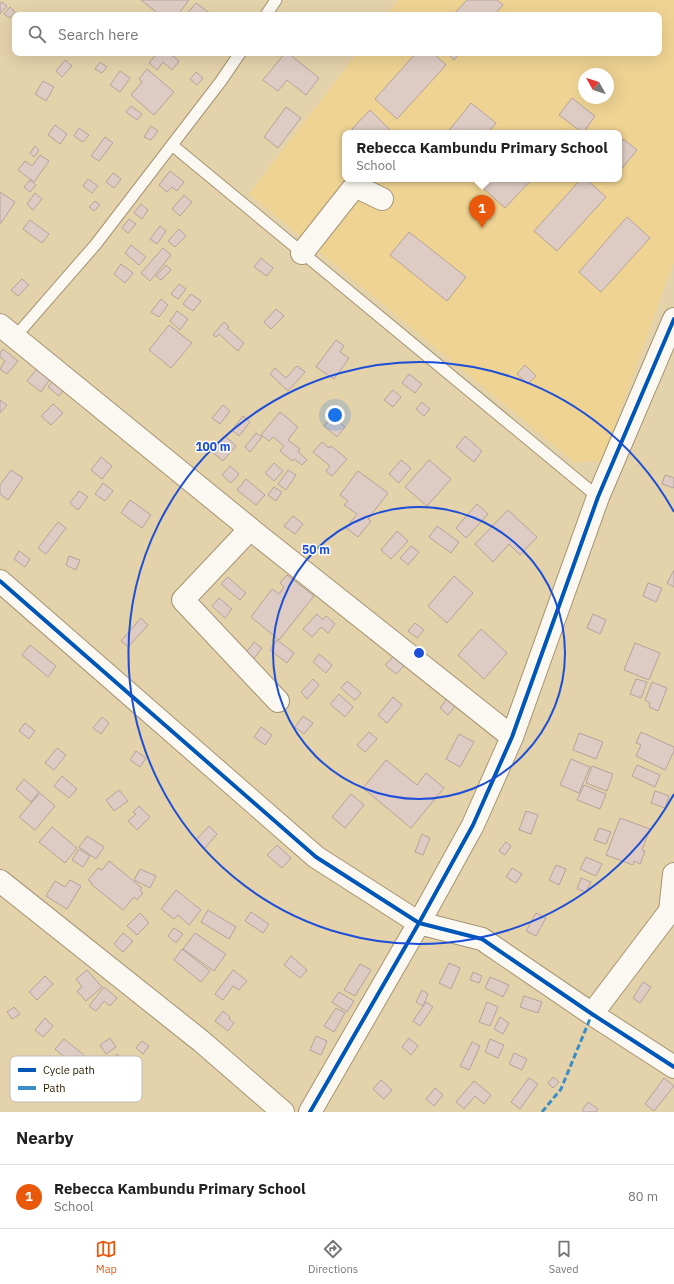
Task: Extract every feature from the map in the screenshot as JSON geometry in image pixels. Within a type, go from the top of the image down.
[{"type":"street","points":[[302,253],[355,186],[382,199]]},
{"type":"street","points":[[310,1112],[419,923],[473,824],[512,737],[598,497],[674,319]]},
{"type":"street","points":[[8,331],[250,529],[512,737]]},
{"type":"street","points":[[250,529],[183,600],[278,701]]},
{"type":"street","points":[[0,581],[316,857],[419,923],[482,938],[592,1014],[674,1067]]},
{"type":"street","points":[[592,1014],[670,911],[674,874]]},
{"type":"street","points":[[0,880],[201,1040],[283,1112]]},
{"type":"lane","points":[[268,12],[276,0]]},
{"type":"lane","points":[[8,331],[96,244],[221,81],[238,56]]},
{"type":"lane","points":[[172,145],[598,497]]},
{"type":"shaded area","points":[[398,0],[674,0],[674,261],[602,461],[574,462],[249,194],[355,56],[662,56],[662,12],[388,12]]},
{"type":"building","points":[[141,0],[189,0],[180,12],[156,12]]},
{"type":"building","points":[[467,0],[497,0],[503,5],[497,12],[456,12]]},
{"type":"building","points":[[2,2],[7,6],[0,14],[0,4]]},
{"type":"building","points":[[196,3],[208,12],[188,12]]},
{"type":"building","points":[[10,7],[15,12],[12,12],[10,18],[4,14]]},
{"type":"building","points":[[155,56],[173,56],[179,61],[172,70],[163,62],[157,70],[149,63]]},
{"type":"building","points":[[283,56],[292,56],[319,78],[306,95],[287,80],[278,91],[263,80]]},
{"type":"building","points":[[413,56],[436,56],[446,65],[397,119],[375,99]]},
{"type":"building","points":[[450,56],[457,56],[454,60]]},
{"type":"building","points":[[65,60],[72,66],[62,77],[56,71]]},
{"type":"building","points":[[100,62],[107,67],[102,73],[95,69]]},
{"type":"building","points":[[147,69],[174,92],[154,115],[131,95],[142,82],[139,79]]},
{"type":"building","points":[[120,71],[130,78],[120,92],[110,85]]},
{"type":"building","points":[[196,72],[203,78],[197,85],[190,79]]},
{"type":"building","points":[[43,81],[54,87],[46,101],[35,94]]},
{"type":"building","points":[[572,98],[595,116],[585,130],[579,130],[559,115]]},
{"type":"building","points":[[471,103],[496,123],[490,130],[449,130]]},
{"type":"building","points":[[131,106],[142,114],[137,120],[126,112]]},
{"type":"building","points":[[286,107],[301,118],[278,148],[264,137]]},
{"type":"building","points":[[370,110],[390,130],[353,130],[352,129]]},
{"type":"building","points":[[55,125],[67,134],[60,144],[48,135]]},
{"type":"building","points":[[151,126],[158,131],[151,140],[144,137]]},
{"type":"building","points":[[79,128],[89,135],[83,142],[74,136]]},
{"type":"building","points":[[105,137],[113,143],[99,161],[91,156]]},
{"type":"building","points":[[623,139],[637,150],[622,168]]},
{"type":"building","points":[[35,146],[39,150],[34,157],[30,153]]},
{"type":"building","points":[[40,155],[49,161],[34,182],[18,170],[25,161],[32,166]]},
{"type":"building","points":[[170,171],[184,182],[177,191],[172,187],[167,192],[159,185]]},
{"type":"building","points":[[113,173],[121,179],[114,188],[106,182]]},
{"type":"building","points":[[88,179],[98,186],[92,193],[83,186]]},
{"type":"building","points":[[30,180],[36,185],[30,192],[24,187]]},
{"type":"building","points":[[488,182],[529,182],[505,208],[483,188]]},
{"type":"building","points":[[578,182],[589,182],[606,197],[557,251],[534,231]]},
{"type":"building","points":[[0,192],[15,202],[1,223],[0,223]]},
{"type":"building","points":[[35,193],[42,199],[33,210],[27,204]]},
{"type":"building","points":[[184,195],[192,202],[180,216],[172,209]]},
{"type":"building","points":[[95,201],[100,205],[94,211],[89,207]]},
{"type":"building","points":[[141,204],[148,210],[142,219],[134,213]]},
{"type":"building","points":[[627,217],[650,238],[601,292],[579,272]]},
{"type":"building","points":[[129,219],[136,224],[128,233],[122,228]]},
{"type":"building","points":[[30,220],[49,234],[42,243],[23,229]]},
{"type":"building","points":[[160,226],[166,231],[157,244],[150,239]]},
{"type":"building","points":[[179,229],[186,236],[175,247],[168,241]]},
{"type":"building","points":[[409,232],[466,277],[447,301],[390,255]]},
{"type":"building","points":[[131,245],[146,257],[139,265],[125,253]]},
{"type":"building","points":[[163,248],[171,255],[150,281],[141,273]]},
{"type":"building","points":[[261,258],[273,268],[267,276],[254,267]]},
{"type":"building","points":[[121,264],[133,273],[125,283],[114,274]]},
{"type":"building","points":[[166,265],[171,270],[161,280],[156,276]]},
{"type":"building","points":[[22,279],[29,285],[18,296],[11,290]]},
{"type":"building","points":[[179,284],[186,289],[178,299],[171,294]]},
{"type":"building","points":[[191,294],[201,301],[193,311],[183,304]]},
{"type":"building","points":[[161,299],[168,305],[159,317],[151,312]]},
{"type":"building","points":[[276,309],[284,316],[271,329],[264,322]]},
{"type":"building","points":[[177,311],[188,319],[180,330],[170,321]]},
{"type":"building","points":[[224,322],[229,327],[227,328],[244,343],[238,351],[219,334],[216,337],[213,335]]},
{"type":"building","points":[[169,325],[192,343],[171,368],[149,350]]},
{"type":"building","points":[[336,340],[344,346],[340,352],[349,358],[334,379],[316,367]]},
{"type":"building","points":[[3,349],[18,361],[7,374],[0,369],[5,361],[0,357],[0,353]]},
{"type":"building","points":[[525,365],[536,376],[528,384],[517,374]]},
{"type":"building","points":[[297,366],[305,372],[288,391],[270,374],[275,368],[286,378]]},
{"type":"building","points":[[37,369],[50,379],[41,392],[27,381]]},
{"type":"building","points":[[409,374],[422,384],[415,393],[402,383]]},
{"type":"building","points":[[54,380],[65,388],[59,396],[48,387]]},
{"type":"building","points":[[393,390],[401,397],[393,407],[384,400]]},
{"type":"building","points":[[0,400],[7,405],[0,413]]},
{"type":"building","points":[[422,402],[430,409],[424,416],[416,409]]},
{"type":"building","points":[[53,404],[63,413],[51,425],[41,416]]},
{"type":"building","points":[[223,405],[230,411],[220,424],[212,418]]},
{"type":"building","points":[[280,412],[298,427],[288,440],[300,449],[298,452],[307,460],[302,465],[294,459],[292,461],[280,451],[284,446],[273,437],[269,441],[261,435]]},
{"type":"building","points":[[243,416],[250,422],[239,436],[232,430]]},
{"type":"building","points":[[333,416],[345,427],[337,437],[324,426]]},
{"type":"building","points":[[256,433],[262,437],[250,452],[245,447]]},
{"type":"building","points":[[225,436],[236,446],[223,461],[211,451]]},
{"type":"building","points":[[465,436],[482,451],[474,462],[456,447]]},
{"type":"building","points":[[322,442],[329,448],[331,446],[347,459],[332,476],[326,471],[330,466],[313,452]]},
{"type":"building","points":[[101,457],[112,466],[102,479],[91,470]]},
{"type":"building","points":[[401,460],[411,468],[399,483],[389,474]]},
{"type":"building","points":[[429,460],[451,479],[427,506],[405,487]]},
{"type":"building","points":[[274,463],[283,471],[274,481],[265,473]]},
{"type":"building","points":[[230,466],[239,474],[231,483],[222,475]]},
{"type":"building","points":[[11,470],[23,478],[8,500],[0,494],[0,485]]},
{"type":"building","points":[[288,470],[296,475],[286,490],[278,484]]},
{"type":"building","points":[[358,471],[388,493],[368,519],[371,521],[358,537],[346,528],[357,514],[344,505],[348,501],[340,495]]},
{"type":"building","points":[[665,475],[674,478],[674,488],[662,484]]},
{"type":"building","points":[[246,479],[265,495],[256,505],[237,490]]},
{"type":"building","points":[[103,483],[113,491],[105,501],[95,494]]},
{"type":"building","points":[[274,487],[282,492],[276,501],[268,495]]},
{"type":"building","points":[[79,491],[88,497],[78,510],[70,503]]},
{"type":"building","points":[[130,500],[151,515],[142,528],[121,513]]},
{"type":"building","points":[[477,504],[488,514],[466,538],[456,528]]},
{"type":"building","points":[[508,510],[537,537],[520,555],[509,544],[493,562],[475,544]]},
{"type":"building","points":[[293,516],[303,524],[295,534],[284,526]]},
{"type":"building","points":[[58,522],[66,528],[46,554],[38,548]]},
{"type":"building","points":[[437,526],[459,542],[451,553],[429,537]]},
{"type":"building","points":[[397,531],[408,541],[391,559],[381,550]]},
{"type":"building","points":[[411,546],[419,552],[408,565],[400,558]]},
{"type":"building","points":[[19,551],[30,559],[25,567],[14,559]]},
{"type":"building","points":[[69,556],[80,560],[76,570],[66,565]]},
{"type":"building","points":[[674,570],[674,587],[667,583]]},
{"type":"building","points":[[287,575],[314,596],[279,640],[251,617],[272,589],[279,594],[284,587],[280,583]]},
{"type":"building","points":[[454,576],[473,593],[447,623],[428,606]]},
{"type":"building","points":[[228,577],[246,593],[240,600],[221,584]]},
{"type":"building","points":[[648,583],[662,588],[656,602],[643,596]]},
{"type":"building","points":[[219,598],[232,609],[225,618],[212,606]]},
{"type":"building","points":[[317,614],[323,620],[326,616],[335,624],[328,633],[321,627],[312,637],[303,629]]},
{"type":"building","points":[[593,614],[606,620],[600,634],[587,628]]},
{"type":"building","points":[[141,618],[148,625],[128,647],[121,641]]},
{"type":"building","points":[[415,623],[424,630],[417,638],[408,631]]},
{"type":"building","points":[[481,629],[507,653],[484,679],[458,655]]},
{"type":"building","points":[[277,640],[294,653],[287,663],[270,650]]},
{"type":"building","points":[[254,642],[262,648],[253,660],[245,654]]},
{"type":"building","points":[[635,643],[660,653],[649,680],[624,670]]},
{"type":"building","points":[[30,645],[56,666],[48,677],[22,655]]},
{"type":"building","points":[[319,654],[332,665],[326,673],[313,662]]},
{"type":"building","points":[[393,657],[404,666],[396,674],[385,665]]},
{"type":"building","points":[[313,679],[319,685],[307,699],[301,692]]},
{"type":"building","points":[[636,679],[647,682],[641,698],[630,694]]},
{"type":"building","points":[[347,681],[361,693],[355,700],[341,688]]},
{"type":"building","points":[[652,682],[667,688],[658,711],[649,707],[650,703],[645,700]]},
{"type":"building","points":[[339,694],[353,707],[345,717],[330,704]]},
{"type":"building","points":[[393,697],[402,705],[387,723],[378,715]]},
{"type":"building","points":[[448,697],[457,704],[448,715],[440,708]]},
{"type":"building","points":[[303,716],[313,723],[304,734],[295,727]]},
{"type":"building","points":[[102,717],[109,723],[101,734],[93,728]]},
{"type":"building","points":[[25,723],[35,731],[29,739],[19,731]]},
{"type":"building","points":[[261,727],[272,735],[265,745],[254,737]]},
{"type":"building","points":[[369,732],[377,739],[365,752],[357,745]]},
{"type":"building","points":[[641,732],[674,747],[674,751],[665,770],[636,756],[641,745],[636,743]]},
{"type":"building","points":[[579,733],[603,742],[596,759],[573,750]]},
{"type":"building","points":[[459,734],[474,742],[460,767],[446,759]]},
{"type":"building","points":[[57,748],[66,755],[54,770],[45,763]]},
{"type":"building","points":[[136,751],[146,758],[140,767],[130,760]]},
{"type":"building","points":[[571,759],[590,767],[579,793],[560,785]]},
{"type":"building","points":[[386,760],[417,785],[426,773],[444,788],[411,828],[363,788]]},
{"type":"building","points":[[637,765],[660,775],[655,787],[632,776]]},
{"type":"building","points":[[592,766],[613,774],[607,791],[586,783]]},
{"type":"building","points":[[62,776],[77,789],[69,798],[54,786]]},
{"type":"building","points":[[24,779],[39,792],[31,802],[16,789]]},
{"type":"building","points":[[584,785],[606,794],[600,809],[577,800]]},
{"type":"building","points":[[119,790],[128,801],[114,811],[106,800]]},
{"type":"building","points":[[655,791],[669,796],[665,808],[651,803]]},
{"type":"building","points":[[40,793],[55,806],[35,830],[19,817]]},
{"type":"building","points":[[351,794],[364,805],[345,828],[332,817]]},
{"type":"building","points":[[139,806],[150,817],[137,830],[128,821],[136,814],[133,812]]},
{"type":"building","points":[[526,811],[538,815],[531,834],[519,830]]},
{"type":"building","points":[[620,818],[650,829],[642,850],[645,851],[640,864],[634,861],[633,865],[606,855]]},
{"type":"building","points":[[209,826],[217,834],[205,848],[196,840]]},
{"type":"building","points":[[52,827],[77,848],[65,863],[39,842]]},
{"type":"building","points":[[599,828],[611,832],[606,844],[594,840]]},
{"type":"building","points":[[422,834],[430,838],[423,855],[415,852]]},
{"type":"building","points":[[87,836],[104,847],[96,859],[79,847]]},
{"type":"building","points":[[506,842],[511,846],[505,855],[499,851]]},
{"type":"building","points":[[277,845],[291,858],[282,868],[267,855]]},
{"type":"building","points":[[79,849],[90,856],[83,867],[72,860]]},
{"type":"building","points":[[586,857],[602,864],[596,876],[580,869]]},
{"type":"building","points":[[109,861],[142,888],[140,890],[143,893],[137,900],[134,897],[123,910],[88,880],[98,868],[102,870]]},
{"type":"building","points":[[556,865],[566,869],[559,885],[549,880]]},
{"type":"building","points":[[512,868],[522,874],[516,883],[506,877]]},
{"type":"building","points":[[140,869],[156,876],[150,888],[134,880]]},
{"type":"building","points":[[581,878],[591,882],[586,892],[577,889]]},
{"type":"building","points":[[70,880],[81,886],[67,909],[46,896],[55,881],[65,887]]},
{"type":"building","points":[[176,890],[201,910],[189,925],[178,915],[174,919],[161,909]]},
{"type":"building","points":[[208,910],[236,927],[229,939],[201,922]]},
{"type":"building","points":[[251,912],[269,924],[263,933],[245,921]]},
{"type":"building","points":[[140,913],[149,923],[137,935],[127,926]]},
{"type":"building","points":[[536,913],[546,918],[536,936],[526,931]]},
{"type":"building","points":[[174,928],[183,934],[176,943],[168,936]]},
{"type":"building","points":[[123,933],[133,941],[123,952],[114,944]]},
{"type":"building","points":[[195,933],[226,954],[214,971],[183,949]]},
{"type":"building","points":[[182,949],[210,971],[201,982],[174,960]]},
{"type":"building","points":[[291,956],[307,970],[300,978],[284,965]]},
{"type":"building","points":[[449,963],[460,968],[451,989],[439,983]]},
{"type":"building","points":[[360,964],[371,970],[355,996],[344,990]]},
{"type":"building","points":[[87,970],[102,987],[86,1001],[77,991],[82,987],[76,979]]},
{"type":"building","points":[[233,970],[247,981],[239,990],[233,986],[223,1000],[215,994]]},
{"type":"building","points":[[473,972],[482,976],[479,983],[470,980]]},
{"type":"building","points":[[45,976],[53,984],[37,1000],[29,992]]},
{"type":"building","points":[[490,977],[509,985],[503,997],[485,988]]},
{"type":"building","points":[[643,982],[651,987],[640,1003],[633,998]]},
{"type":"building","points":[[104,987],[117,998],[110,1006],[104,1001],[96,1011],[89,1006]]},
{"type":"building","points":[[422,990],[428,994],[423,1006],[416,1002]]},
{"type":"building","points":[[339,992],[354,1001],[347,1012],[332,1002]]},
{"type":"building","points":[[524,996],[542,1002],[538,1013],[520,1007]]},
{"type":"building","points":[[426,1002],[433,1007],[420,1026],[413,1021]]},
{"type":"building","points":[[487,1002],[498,1007],[490,1026],[479,1022]]},
{"type":"building","points":[[14,1007],[20,1014],[12,1019],[7,1012]]},
{"type":"building","points":[[336,1008],[345,1013],[334,1032],[324,1026]]},
{"type":"building","points":[[223,1011],[234,1023],[228,1031],[215,1021]]},
{"type":"building","points":[[500,1017],[509,1023],[503,1034],[494,1029]]},
{"type":"building","points":[[45,1018],[53,1026],[43,1037],[35,1030]]},
{"type":"building","points":[[316,1036],[327,1041],[321,1055],[310,1050]]},
{"type":"building","points":[[110,1038],[116,1047],[106,1054],[100,1045]]},
{"type":"building","points":[[409,1038],[418,1046],[411,1055],[402,1047]]},
{"type":"building","points":[[64,1039],[85,1056],[64,1056],[55,1049]]},
{"type":"building","points":[[490,1039],[504,1045],[498,1058],[485,1052]]},
{"type":"building","points":[[142,1041],[149,1046],[143,1054],[136,1048]]},
{"type":"building","points":[[472,1042],[480,1046],[469,1070],[460,1066]]},
{"type":"building","points":[[514,1053],[527,1059],[522,1070],[509,1064]]},
{"type":"building","points":[[553,1077],[559,1082],[553,1088],[548,1083]]},
{"type":"building","points":[[529,1078],[538,1084],[520,1109],[511,1102]]},
{"type":"building","points":[[664,1078],[674,1086],[654,1111],[645,1104]]},
{"type":"building","points":[[381,1080],[392,1090],[384,1099],[373,1089]]},
{"type":"building","points":[[474,1081],[491,1095],[484,1104],[475,1096],[464,1109],[456,1102]]},
{"type":"building","points":[[435,1088],[443,1095],[434,1106],[426,1099]]},
{"type":"building","points":[[588,1102],[598,1109],[596,1112],[584,1112],[582,1110]]},
{"type":"marked path","points":[[542,1112],[561,1089],[592,1014]]},
{"type":"cycle path","points":[[310,1112],[419,923],[473,825],[512,737],[598,497],[674,319]]},
{"type":"cycle path","points":[[0,581],[316,857],[419,923],[482,939],[592,1014],[674,1067]]},
{"type":"place","name":"Rebecca Kambundu Primary School","points":[[482,228]]}]
